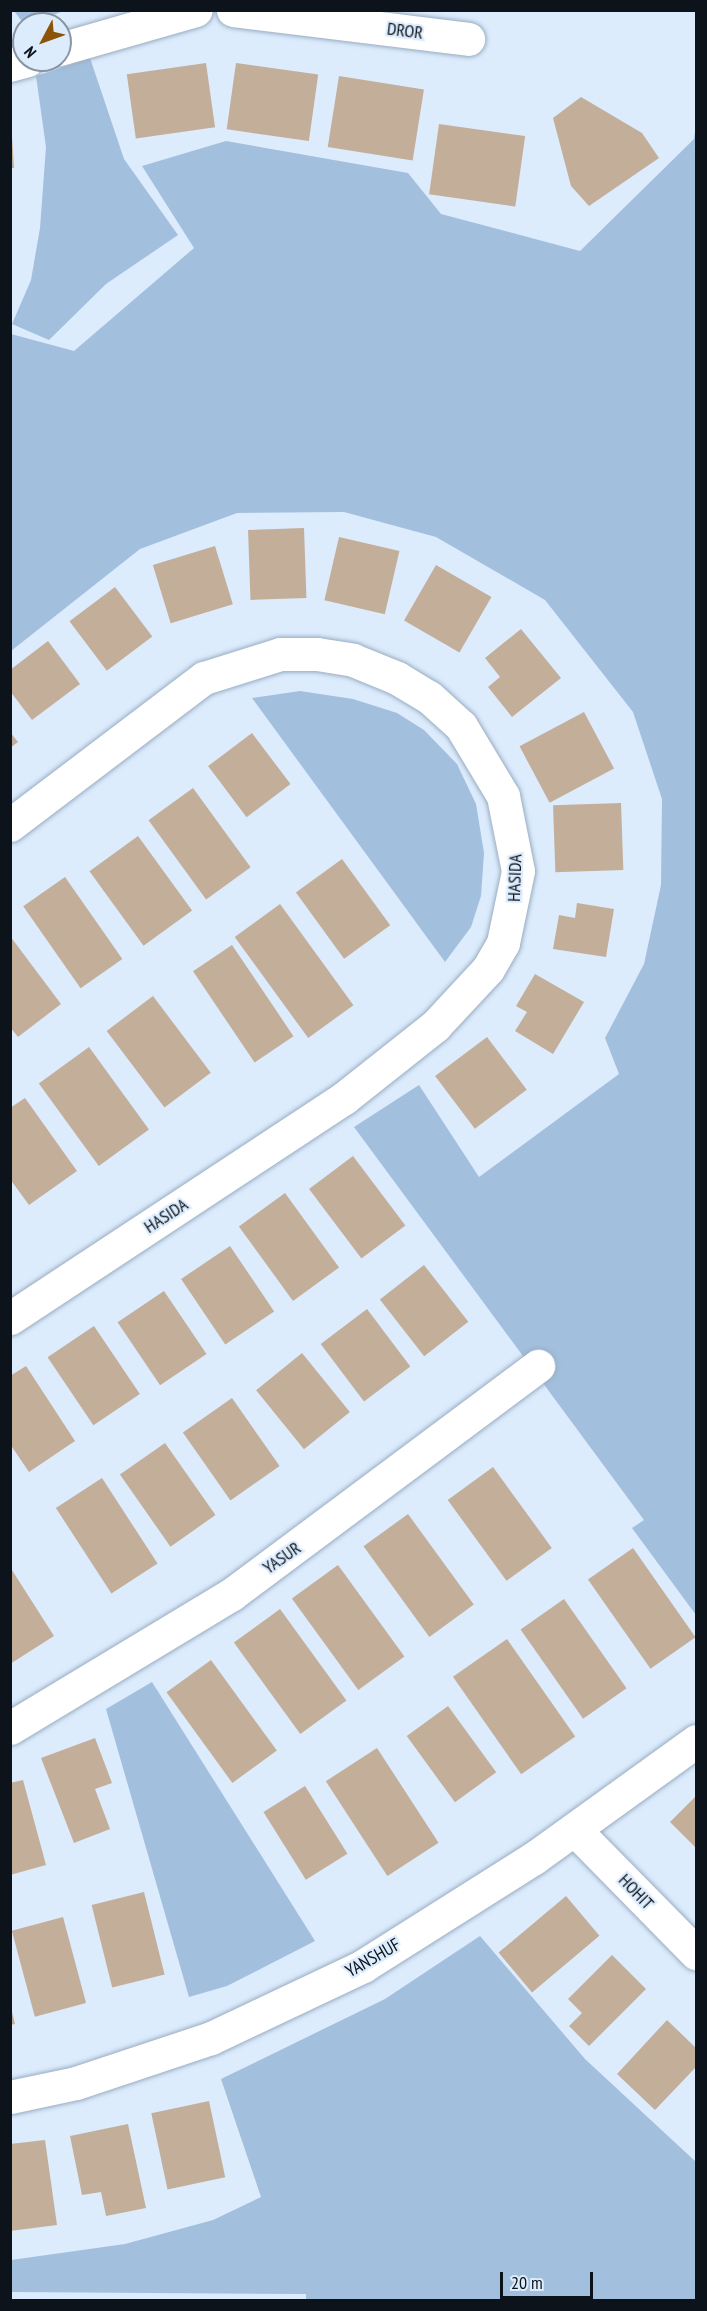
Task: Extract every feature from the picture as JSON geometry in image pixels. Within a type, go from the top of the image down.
[{"type":"street","points":[[72,46],[196,10]]},
{"type":"street","name":"DROR","points":[[234,10],[468,39]]},
{"type":"street","name":"HASIDA","points":[[10,825],[204,678],[280,654],[317,654],[354,660],[397,678],[429,697],[461,726],[503,796],[518,871],[503,943],[488,969],[435,1026],[344,1098],[10,1318]]},
{"type":"street","name":"YASUR","points":[[10,1728],[232,1594],[538,1366]]},
{"type":"street","name":"YANSHUF","points":[[10,2097],[150,2060],[280,2006],[363,1966],[575,1830],[696,1741]]},
{"type":"street","name":"HOHIT","points":[[575,1830],[696,1953]]},
{"type":"shaded area","points":[[14,11],[63,11],[61,12]]},
{"type":"shaded area","points":[[90,58],[124,159],[178,235],[106,284],[49,340],[12,324],[31,280],[40,228],[46,147],[36,76],[48,72],[72,72],[72,64]]},
{"type":"shaded area","points":[[696,124],[696,1615],[632,1528],[644,1520],[354,1127],[419,1085],[479,1177],[619,1074],[605,1038],[644,964],[661,885],[662,799],[633,712],[545,600],[436,537],[344,512],[237,513],[140,549],[11,651],[11,334],[74,351],[194,248],[142,166],[226,141],[408,173],[441,214],[580,251],[694,139]]},
{"type":"shaded area","points":[[300,691],[353,699],[397,713],[424,730],[457,764],[476,804],[484,853],[481,896],[471,927],[445,962],[252,698]]},
{"type":"shaded area","points":[[152,1682],[315,1941],[227,1986],[189,1997],[106,1709]]},
{"type":"shaded area","points":[[480,1936],[585,2059],[696,2162],[696,2300],[306,2300],[306,2294],[11,2292],[11,2260],[125,2244],[213,2220],[261,2197],[221,2079],[385,1999]]},
{"type":"building","points":[[206,63],[215,127],[136,139],[127,74]]},
{"type":"building","points":[[236,63],[318,75],[309,141],[227,129]]},
{"type":"building","points":[[339,76],[424,89],[413,161],[328,147]]},
{"type":"building","points":[[581,97],[642,133],[659,158],[589,206],[571,186],[553,118]]},
{"type":"building","points":[[439,124],[525,136],[515,206],[429,194]]},
{"type":"building","points":[[10,136],[12,136],[14,168],[10,168]]},
{"type":"building","points":[[304,528],[306,598],[250,600],[248,530]]},
{"type":"building","points":[[339,537],[399,551],[385,614],[324,600]]},
{"type":"building","points":[[215,546],[233,604],[171,623],[153,565]]},
{"type":"building","points":[[436,565],[491,597],[459,652],[404,620]]},
{"type":"building","points":[[115,587],[152,637],[107,671],[69,621]]},
{"type":"building","points":[[521,629],[561,678],[512,717],[488,687],[500,677],[485,658]]},
{"type":"building","points":[[48,641],[80,684],[32,720],[10,691],[10,670]]},
{"type":"building","points":[[584,712],[614,769],[550,803],[520,746]]},
{"type":"building","points":[[10,732],[18,742],[10,748]]},
{"type":"building","points":[[252,733],[291,784],[247,817],[208,766]]},
{"type":"building","points":[[193,788],[251,867],[206,900],[149,820]]},
{"type":"building","points":[[621,803],[623,870],[555,872],[553,805]]},
{"type":"building","points":[[138,836],[192,910],[144,946],[89,871]]},
{"type":"building","points":[[342,859],[390,925],[344,959],[296,893]]},
{"type":"building","points":[[65,877],[122,959],[81,988],[23,906]]},
{"type":"building","points":[[577,903],[614,909],[606,957],[553,949],[559,915],[575,918]]},
{"type":"building","points":[[280,904],[353,1005],[308,1038],[235,937]]},
{"type":"building","points":[[10,936],[61,1004],[18,1037],[10,1027]]},
{"type":"building","points":[[232,945],[294,1036],[255,1062],[193,971]]},
{"type":"building","points":[[535,974],[584,1002],[553,1054],[515,1031],[527,1012],[516,1006]]},
{"type":"building","points":[[153,996],[211,1073],[164,1108],[107,1031]]},
{"type":"building","points":[[487,1037],[527,1090],[475,1129],[435,1076]]},
{"type":"building","points":[[89,1047],[149,1130],[99,1166],[39,1083]]},
{"type":"building","points":[[25,1098],[77,1171],[29,1205],[10,1179],[10,1108]]},
{"type":"building","points":[[353,1156],[405,1225],[361,1259],[309,1189]]},
{"type":"building","points":[[285,1193],[339,1267],[293,1301],[239,1227]]},
{"type":"building","points":[[230,1246],[274,1311],[225,1344],[181,1279]]},
{"type":"building","points":[[424,1265],[468,1322],[424,1356],[380,1299]]},
{"type":"building","points":[[164,1291],[206,1354],[160,1385],[118,1322]]},
{"type":"building","points":[[367,1309],[410,1367],[364,1401],[321,1344]]},
{"type":"building","points":[[94,1326],[140,1394],[93,1425],[48,1357]]},
{"type":"building","points":[[302,1353],[350,1412],[304,1449],[256,1390]]},
{"type":"building","points":[[26,1366],[75,1441],[29,1472],[10,1444],[10,1376]]},
{"type":"building","points":[[232,1398],[280,1466],[230,1500],[183,1432]]},
{"type":"building","points":[[165,1443],[215,1515],[170,1547],[120,1475]]},
{"type":"building","points":[[493,1467],[552,1548],[506,1581],[448,1500]]},
{"type":"building","points":[[102,1478],[158,1564],[111,1593],[56,1508]]},
{"type":"building","points":[[408,1514],[474,1605],[429,1637],[364,1546]]},
{"type":"building","points":[[633,1548],[696,1637],[650,1669],[588,1580]]},
{"type":"building","points":[[338,1565],[404,1656],[358,1690],[292,1599]]},
{"type":"building","points":[[10,1567],[54,1636],[10,1664]]},
{"type":"building","points":[[564,1599],[627,1688],[583,1719],[521,1629]]},
{"type":"building","points":[[280,1609],[346,1700],[300,1734],[234,1643]]},
{"type":"building","points":[[507,1639],[575,1736],[521,1774],[453,1677]]},
{"type":"building","points":[[211,1660],[277,1751],[232,1783],[167,1692]]},
{"type":"building","points":[[448,1706],[496,1772],[455,1802],[407,1736]]},
{"type":"building","points":[[95,1738],[112,1783],[95,1789],[110,1829],[74,1843],[41,1758]]},
{"type":"building","points":[[377,1748],[439,1843],[387,1876],[326,1781]]},
{"type":"building","points":[[23,1780],[46,1865],[10,1875],[10,1783]]},
{"type":"building","points":[[305,1786],[347,1854],[306,1880],[263,1812]]},
{"type":"building","points":[[696,1796],[696,1848],[670,1822]]},
{"type":"building","points":[[144,1892],[165,1974],[112,1988],[92,1905]]},
{"type":"building","points":[[566,1896],[599,1936],[532,1992],[499,1953]]},
{"type":"building","points":[[63,1917],[86,2003],[35,2017],[12,1931]]},
{"type":"building","points":[[612,1955],[646,1989],[589,2046],[569,2026],[582,2013],[568,1999]]},
{"type":"building","points":[[10,2004],[15,2024],[10,2025]]},
{"type":"building","points":[[667,2020],[696,2048],[696,2067],[655,2110],[617,2074]]},
{"type":"building","points":[[209,2101],[225,2177],[168,2190],[151,2113]]},
{"type":"building","points":[[128,2124],[146,2208],[106,2216],[101,2192],[82,2195],[70,2136]]},
{"type":"building","points":[[45,2140],[57,2225],[10,2231],[10,2144]]}]
